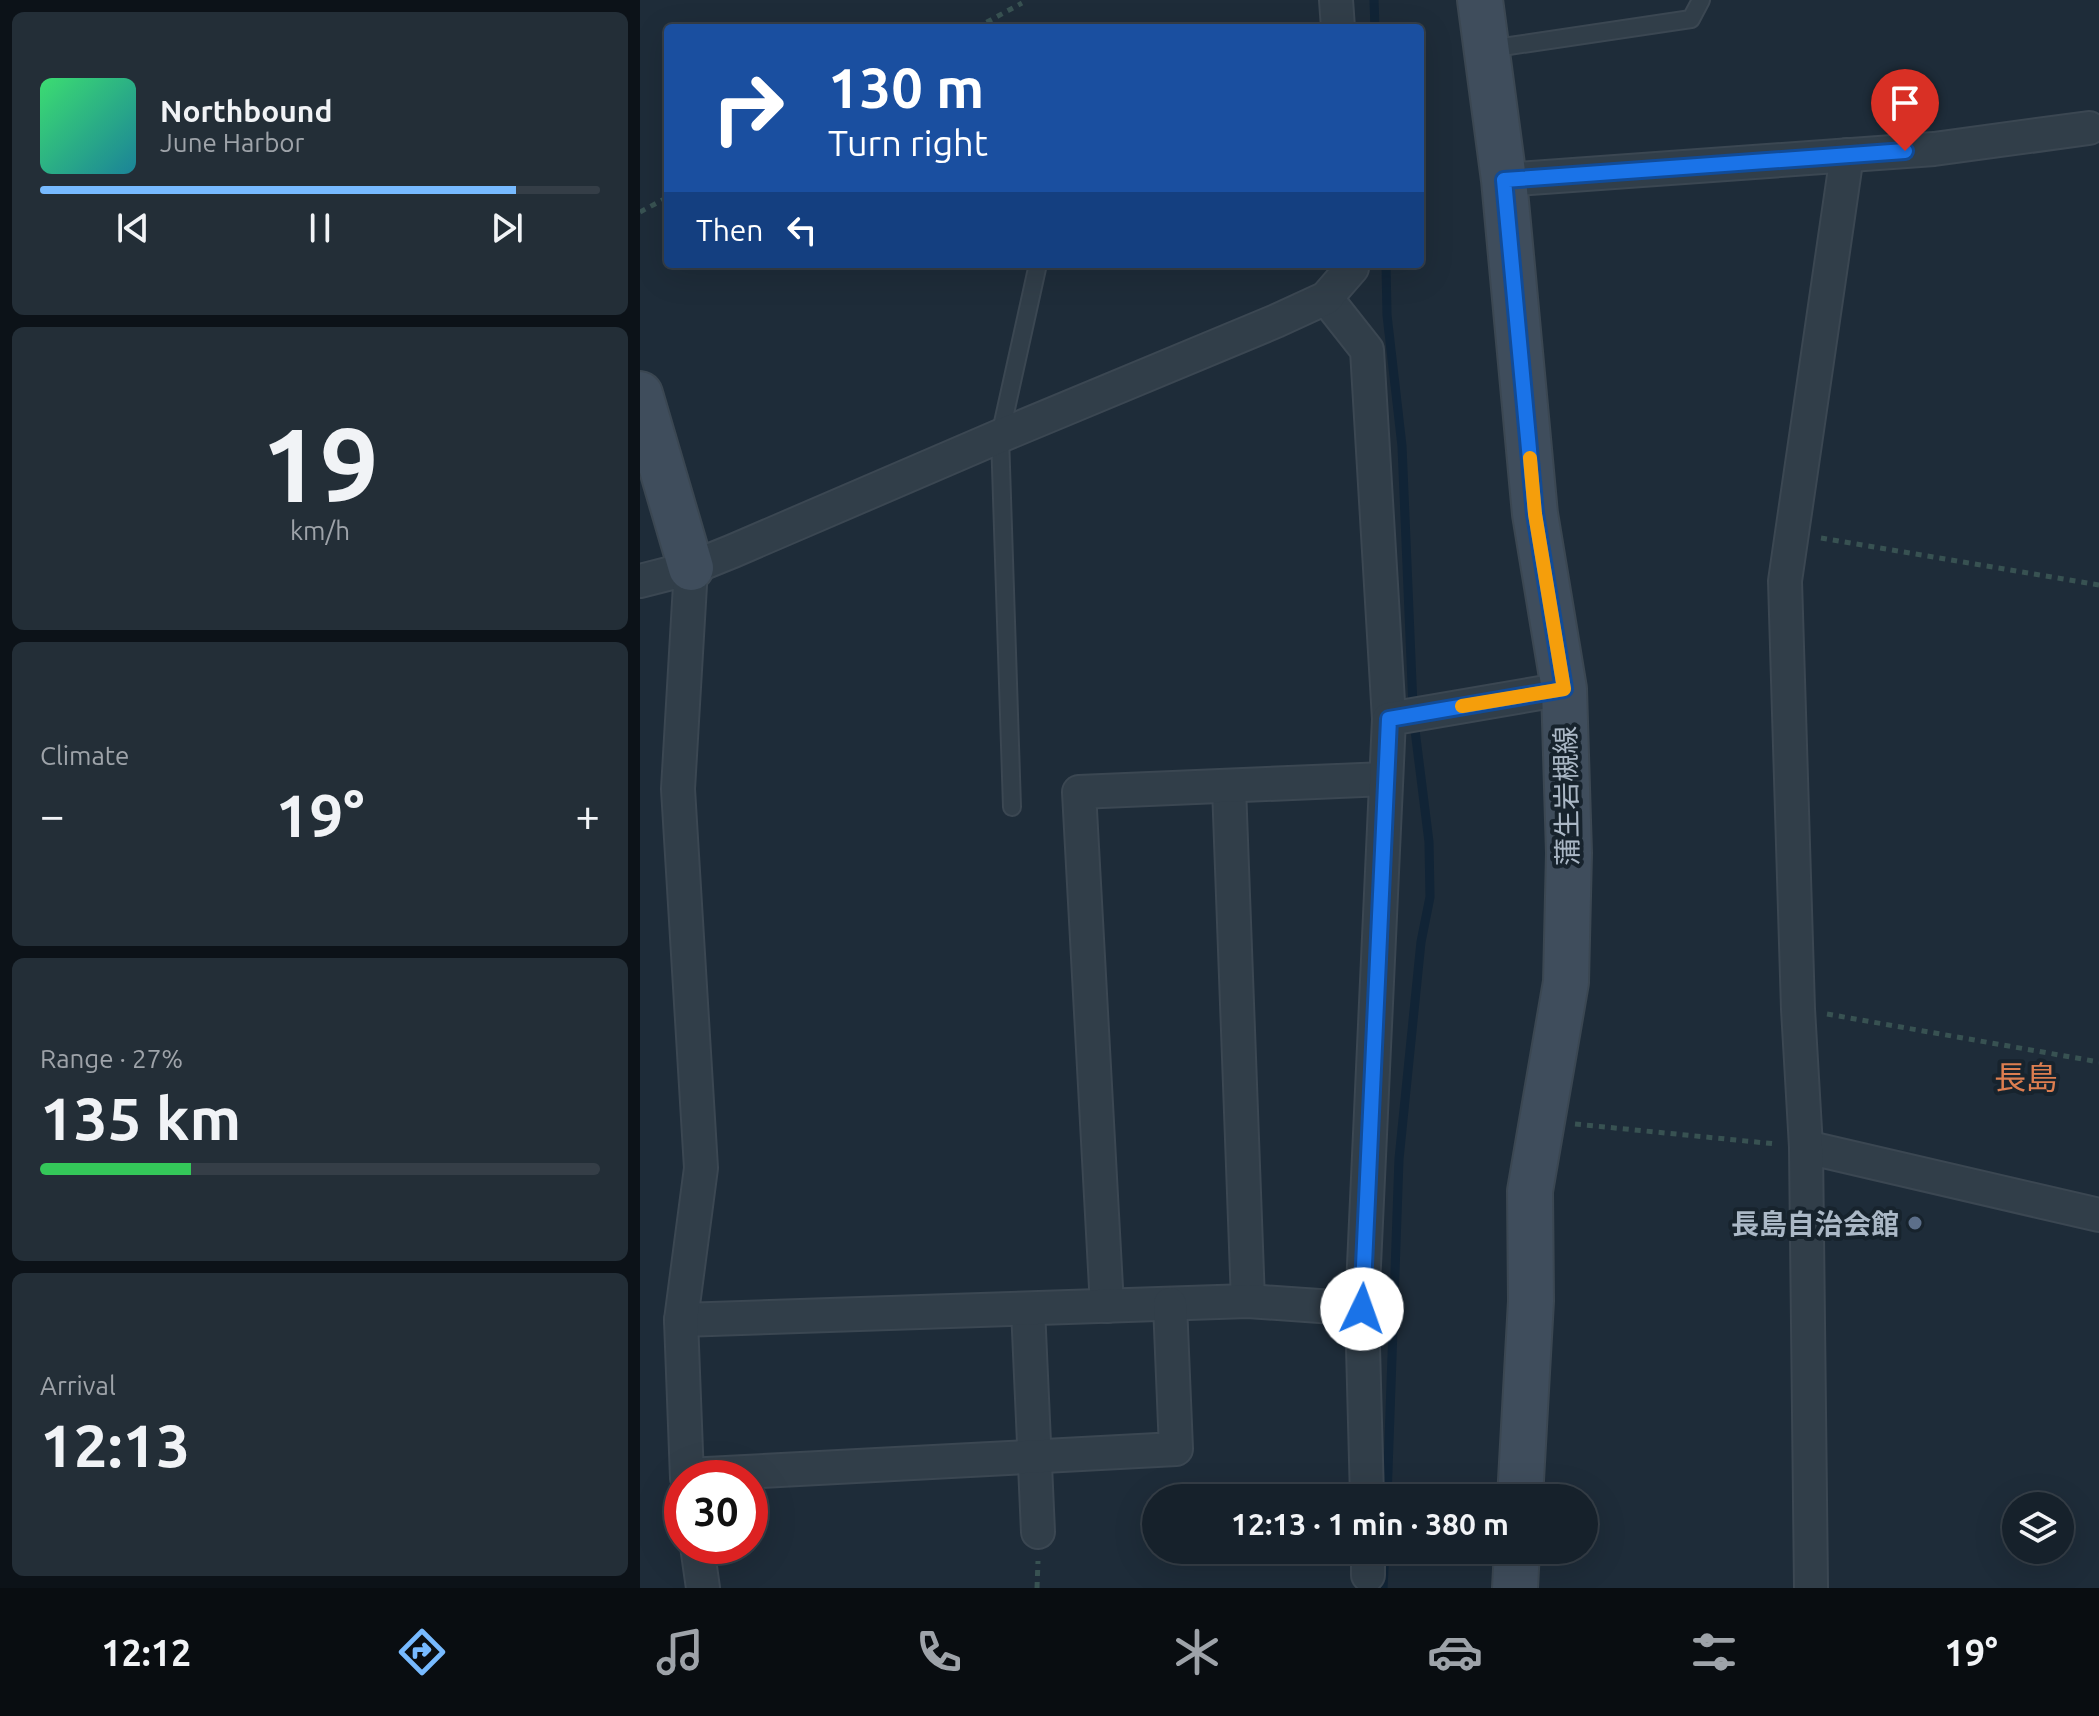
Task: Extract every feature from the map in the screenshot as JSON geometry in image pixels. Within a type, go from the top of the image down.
[{"type":"main road","name":"蒲生岩槻線","points":[[1480,0],[1504,180],[1535,514],[1564,689],[1569,853],[1566,982],[1530,1191],[1531,1301],[1521,1484]]},
{"type":"main road","points":[[640,394],[691,568]]},
{"type":"main road","points":[[1515,1588],[1516,1564]]},
{"type":"street","points":[[1336,0],[1338,24]]},
{"type":"street","points":[[1504,180],[1934,149],[2089,128]]},
{"type":"street","points":[[1811,1588],[1806,1147],[1798,1009],[1785,581],[1847,155]]},
{"type":"street","points":[[640,581],[691,568],[1326,298],[1352,268]]},
{"type":"street","points":[[1326,298],[1367,350],[1389,719],[1362,1309],[1367,1484]]},
{"type":"street","points":[[686,1460],[681,1320],[701,1168],[678,789],[691,568]]},
{"type":"street","points":[[1389,719],[1564,689]]},
{"type":"street","points":[[1107,1306],[1079,792],[1385,779]]},
{"type":"street","points":[[1229,787],[1248,1301]]},
{"type":"street","points":[[1806,1147],[2099,1215]]},
{"type":"street","points":[[681,1320],[1248,1301],[1362,1309]]},
{"type":"street","points":[[768,1472],[1176,1449],[1170,1304]]},
{"type":"street","points":[[1028,1309],[1038,1532]]},
{"type":"street","points":[[700,1564],[703,1588]]},
{"type":"lane","points":[[1488,49],[1691,19],[1701,0]]},
{"type":"lane","points":[[1012,807],[1000,436],[1037,268]]},
{"type":"path","points":[[983,24],[1022,3]]},
{"type":"path","points":[[640,212],[664,199]]},
{"type":"path","points":[[1792,533],[2099,585]]},
{"type":"path","points":[[1798,1009],[2099,1062]]},
{"type":"path","points":[[1542,1121],[1806,1147]]},
{"type":"waterway","points":[[1374,0],[1375,24]]},
{"type":"waterway","points":[[1386,268],[1387,315],[1402,446],[1413,707]]},
{"type":"waterway","points":[[1387,1484],[1399,1159],[1421,942],[1430,897],[1429,842],[1414,722]]},
{"type":"waterway","points":[[1383,1588],[1384,1564]]},
{"type":"slow traffic","points":[[1462,706],[1564,689],[1535,514],[1530,458]]},
{"type":"place","name":"長島自治会館","points":[[1915,1223]]},
{"type":"district","name":"長島","points":[[2026,1077]]},
{"type":"route","points":[[1362,1309],[1389,719],[1564,689],[1535,514],[1504,180],[1905,151]]}]
